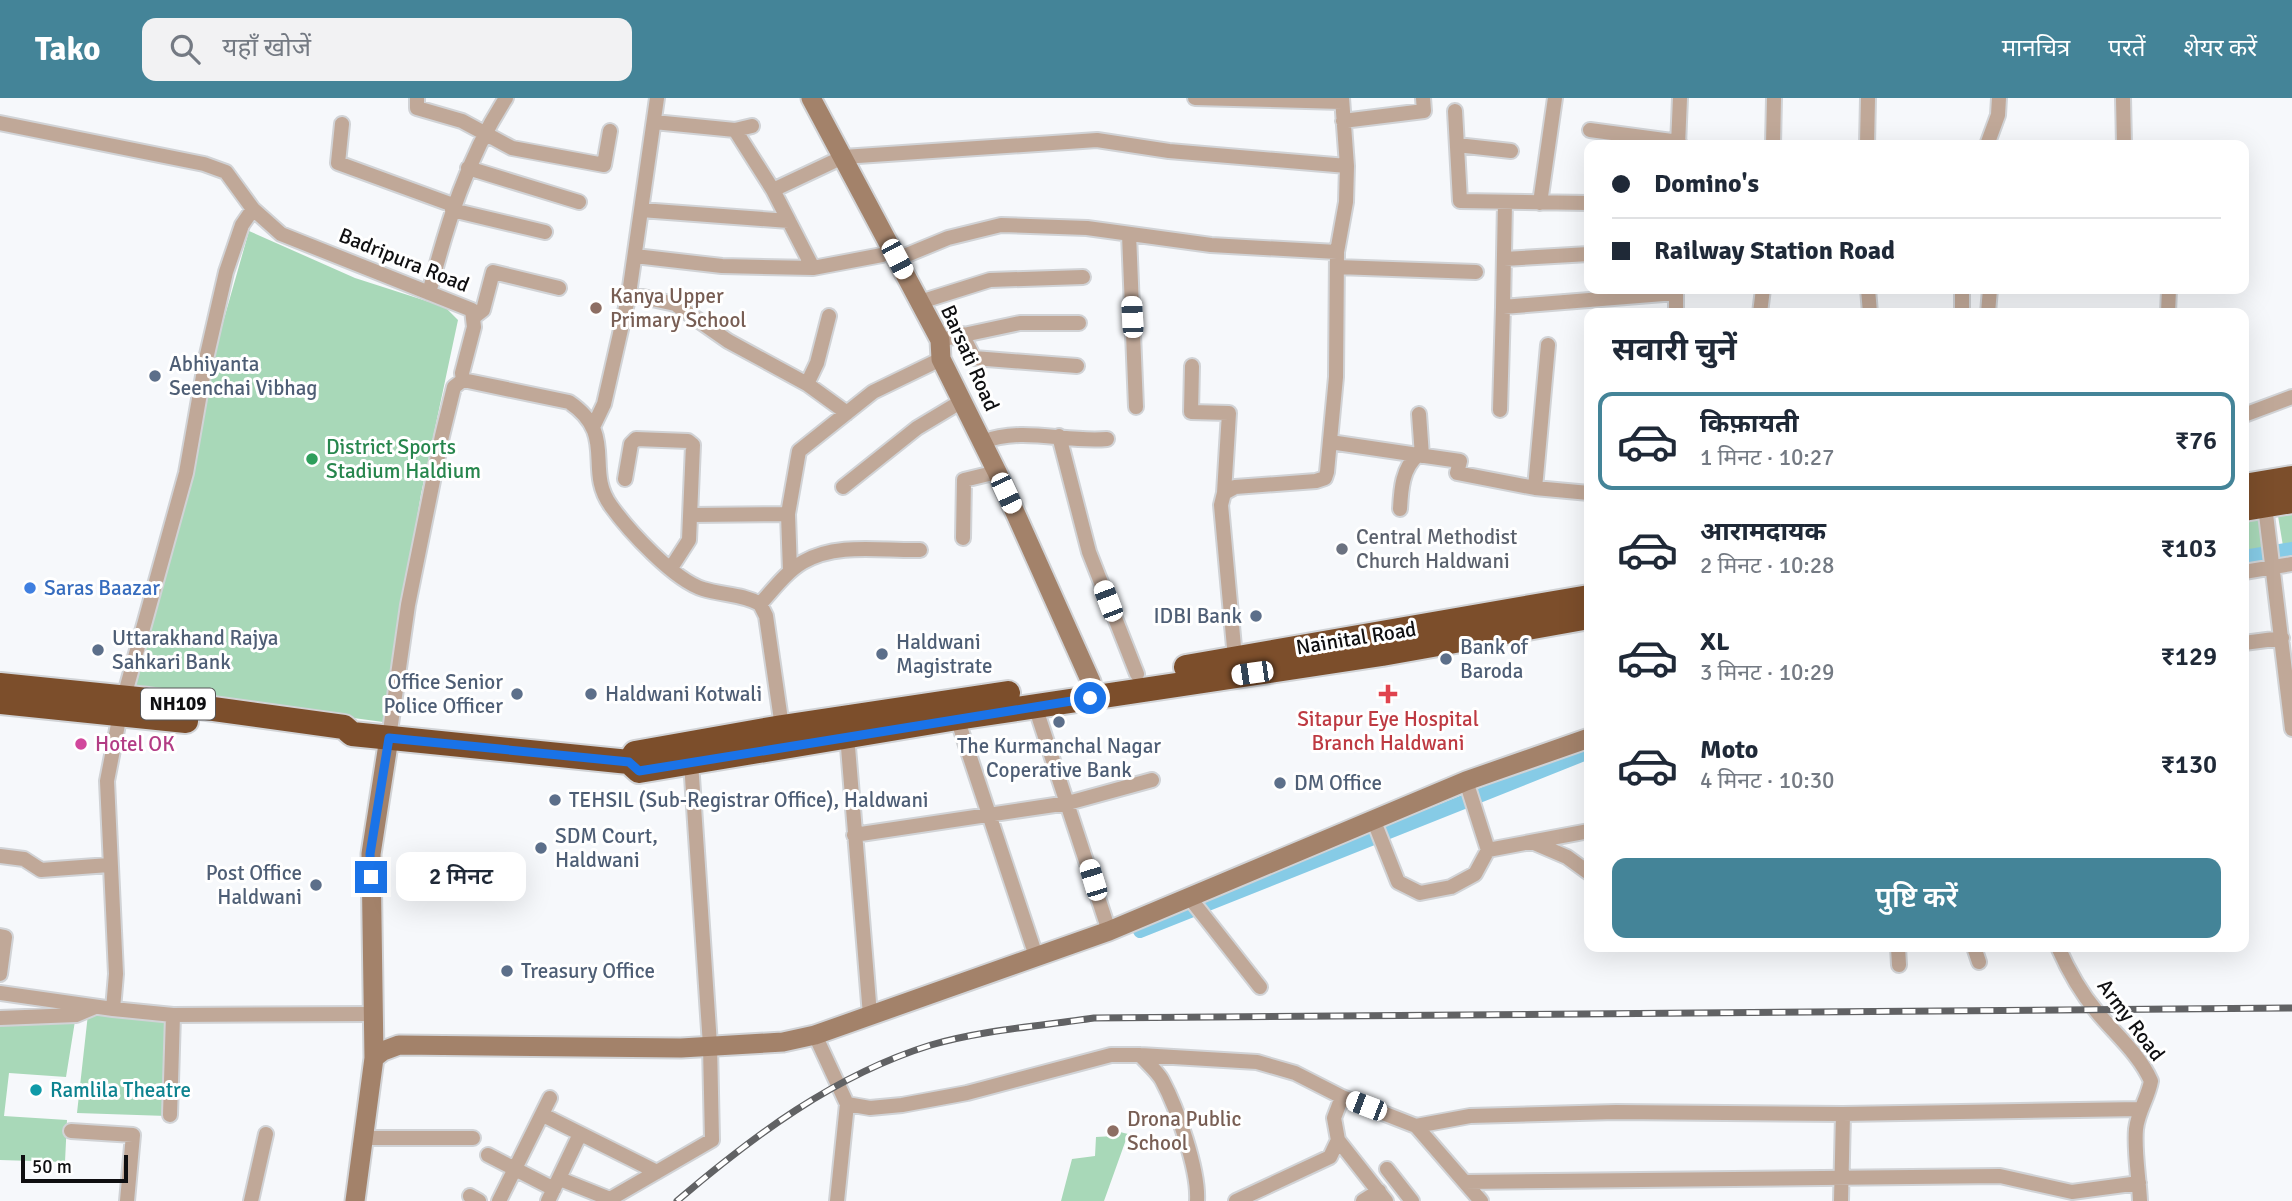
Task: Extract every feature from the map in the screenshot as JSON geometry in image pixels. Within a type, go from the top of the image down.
[{"type":"highway","points":[[2253,496],[2292,478]]},
{"type":"highway","points":[[2253,496],[2292,501]]},
{"type":"highway","name":"Nainital Road","points":[[629,762],[635,753],[783,736],[954,709],[1091,682],[1584,598]]},
{"type":"highway","name":"Nainital Road","points":[[0,685],[343,741],[352,734],[629,762],[639,771],[691,762],[783,736],[847,735],[954,709],[1035,706],[1382,654],[1584,618]]},
{"type":"highway","name":"Nainital Road","points":[[0,702],[122,706]]},
{"type":"street","points":[[417,98],[417,108],[437,105],[512,148],[604,165],[610,131]]},
{"type":"street","points":[[429,293],[453,208],[468,168],[484,131],[506,98]]},
{"type":"street","points":[[594,425],[604,404],[629,294],[657,98]]},
{"type":"street","name":"Barsati Road","points":[[811,98],[920,302],[962,401],[997,471],[1091,682]]},
{"type":"street","points":[[1195,98],[1342,100],[1347,166],[1346,202],[1337,251],[1336,377],[1325,478],[1235,487],[1224,493]]},
{"type":"street","points":[[1343,121],[1424,111],[1423,98]]},
{"type":"street","points":[[1541,204],[1555,98]]},
{"type":"street","points":[[1679,140],[1680,98]]},
{"type":"street","points":[[1773,140],[1774,98]]},
{"type":"street","points":[[1867,140],[1868,98]]},
{"type":"street","points":[[1991,140],[1999,98]]},
{"type":"street","points":[[2123,98],[2124,140]]},
{"type":"street","points":[[1455,111],[1460,201],[1584,204]]},
{"type":"street","points":[[654,122],[735,130],[752,126]]},
{"type":"street","name":"Badripura Road","points":[[0,123],[204,164],[226,172],[253,209],[281,234],[472,310],[474,317],[463,380],[454,387],[442,436],[408,605],[389,738]]},
{"type":"street","points":[[342,124],[338,163],[453,208],[545,232]]},
{"type":"street","points":[[735,130],[774,190],[813,268]]},
{"type":"street","points":[[1590,130],[1654,140]]},
{"type":"street","points":[[774,190],[843,157],[1097,140],[1169,151],[1347,166]]},
{"type":"street","points":[[1457,145],[1511,151]]},
{"type":"street","points":[[468,168],[579,202]]},
{"type":"street","points":[[1500,410],[1505,202]]},
{"type":"street","points":[[106,1008],[116,974],[107,781],[122,706],[186,473],[206,359],[226,272],[242,225],[253,209]]},
{"type":"street","points":[[641,210],[789,220]]},
{"type":"street","points":[[635,256],[722,266],[813,268],[894,254],[1001,225],[1087,228],[1211,245],[1337,251]]},
{"type":"street","points":[[1129,234],[1136,407]]},
{"type":"street","points":[[1504,260],[1584,254]]},
{"type":"street","points":[[1337,267],[1476,272]]},
{"type":"street","points":[[474,317],[483,310],[493,272],[559,288]]},
{"type":"street","points":[[920,302],[990,280],[1083,277]]},
{"type":"street","points":[[629,294],[676,304],[728,341],[807,384],[847,413]]},
{"type":"street","points":[[1503,307],[1644,294]]},
{"type":"street","points":[[807,384],[817,363],[829,316]]},
{"type":"street","points":[[790,571],[788,514],[799,452],[873,392],[962,334],[1020,323],[1079,323]]},
{"type":"street","points":[[962,334],[974,358],[1077,366]]},
{"type":"street","points":[[1535,488],[1548,345]]},
{"type":"street","points":[[1192,366],[1191,412],[1228,413],[1221,505],[1235,658]]},
{"type":"street","points":[[463,380],[569,402],[583,411],[594,425],[600,450],[600,480],[610,505],[683,580],[702,589],[760,604],[766,616],[783,736]]},
{"type":"street","points":[[2249,413],[2292,397]]},
{"type":"street","points":[[843,487],[917,429],[962,401]]},
{"type":"street","points":[[1419,414],[1420,456]]},
{"type":"street","points":[[982,442],[1012,433],[1087,441],[1107,439]]},
{"type":"street","points":[[1059,436],[1089,552],[1137,674]]},
{"type":"street","points":[[625,479],[633,440],[691,442],[692,515],[689,540],[671,568]]},
{"type":"street","points":[[1330,442],[1460,461],[1457,473],[1535,488],[1584,493]]},
{"type":"street","points":[[1400,509],[1401,488],[1410,462],[1420,456]]},
{"type":"street","points":[[963,538],[964,480],[997,471]]},
{"type":"street","points":[[2253,496],[2271,557],[2292,729]]},
{"type":"street","points":[[692,515],[788,514]]},
{"type":"street","points":[[760,604],[790,571],[805,561],[849,548],[875,551],[920,550]]},
{"type":"street","points":[[2249,569],[2271,557],[2292,564]]},
{"type":"street","points":[[2249,642],[2282,638]]},
{"type":"street","points":[[1035,706],[1109,931]]},
{"type":"street","points":[[954,709],[1036,956]]},
{"type":"street","points":[[847,735],[870,1015]]},
{"type":"street","points":[[355,1201],[374,1058],[370,854],[389,738]]},
{"type":"street","points":[[374,1058],[399,1045],[681,1048],[783,1042],[815,1035],[1109,931],[1189,897],[1376,830],[1467,786],[1584,740]]},
{"type":"street","points":[[488,1155],[554,1190],[610,1199],[712,1140],[709,1045],[691,762]]},
{"type":"street","points":[[855,835],[1068,803],[1152,780]]},
{"type":"street","points":[[1376,830],[1398,882],[1420,893],[1451,887],[1475,874],[1488,850],[1467,786]]},
{"type":"street","points":[[1488,850],[1584,832]]},
{"type":"street","points":[[1532,842],[1567,857],[1584,869]]},
{"type":"street","points":[[0,856],[24,859],[41,870],[109,865]]},
{"type":"street","points":[[1189,897],[1261,987]]},
{"type":"street","points":[[0,936],[5,937],[0,974]]},
{"type":"street","points":[[1898,952],[1899,965]]},
{"type":"street","points":[[1976,952],[1979,962]]},
{"type":"street","name":"Army Road","points":[[2060,952],[2069,972],[2095,1010],[2132,1051],[2151,1081],[2149,1093],[2140,1109]]},
{"type":"street","points":[[0,993],[173,1015],[374,1014]]},
{"type":"street","points":[[0,1018],[76,1015],[106,1008]]},
{"type":"street","points":[[170,1115],[173,1015]]},
{"type":"street","points":[[815,1035],[847,1104],[837,1201]]},
{"type":"street","points":[[847,1104],[870,1108],[967,1093],[1111,1055],[1257,1062],[1295,1073],[1342,1097],[1416,1125],[1481,1201]]},
{"type":"street","points":[[1140,1055],[1161,1078],[1174,1107],[1196,1181],[1197,1201]]},
{"type":"street","points":[[1342,1097],[1334,1118],[1338,1140],[1382,1196],[1363,1201]]},
{"type":"street","points":[[499,1201],[550,1098]]},
{"type":"street","points":[[1416,1125],[1470,1116],[1726,1111],[1843,1114],[2140,1109],[2136,1131],[2140,1201]]},
{"type":"street","points":[[1841,1201],[1843,1114]]},
{"type":"street","points":[[543,1115],[657,1172]]},
{"type":"street","points":[[71,1131],[133,1135],[127,1201]]},
{"type":"street","points":[[554,1190],[580,1133]]},
{"type":"street","points":[[251,1201],[266,1134]]},
{"type":"street","points":[[365,1138],[473,1138]]},
{"type":"street","points":[[1236,1201],[1330,1157],[1338,1140]]},
{"type":"street","points":[[1387,1169],[1412,1201]]},
{"type":"street","points":[[1465,1182],[2000,1176],[2098,1195],[2139,1183]]},
{"type":"street","points":[[2041,1201],[2050,1187]]},
{"type":"green space","name":"District Sports Stadium Haldium","points":[[249,231],[355,278],[445,307],[458,320],[421,494],[383,722],[133,688],[191,484],[216,347]]},
{"type":"green space","points":[[2292,508],[2292,545],[2283,546],[2277,510]]},
{"type":"green space","points":[[2261,511],[2265,548],[2249,550],[2249,513]]},
{"type":"green space","points":[[88,1014],[169,1021],[167,1116],[77,1113]]},
{"type":"green space","points":[[75,1021],[66,1077],[9,1073],[4,1116],[67,1120],[65,1162],[0,1160],[0,1025]]},
{"type":"green space","points":[[1116,1131],[1128,1134],[1104,1201],[1061,1201],[1072,1159],[1095,1156],[1096,1137],[1114,1136]]},
{"type":"waterway","points":[[2249,556],[2292,549]]},
{"type":"waterway","points":[[1140,931],[1584,754]]},
{"type":"railway","points":[[677,1201],[765,1131],[796,1110],[861,1073],[895,1058],[931,1045],[971,1036],[1094,1018],[2292,1008]]},
{"type":"place","name":"Kanya Upper Primary School","points":[[596,308]]},
{"type":"place","name":"Abhiyanta Seenchai Vibhag","points":[[155,376]]},
{"type":"place","name":"District Sports Stadium Haldium","points":[[312,459]]},
{"type":"place","name":"Central Methodist Church Haldwani","points":[[1342,549]]},
{"type":"place","name":"Saras Baazar","points":[[30,588]]},
{"type":"place","name":"IDBI Bank","points":[[1256,616]]},
{"type":"place","name":"Uttarakhand Rajya Sahkari Bank","points":[[98,650]]},
{"type":"place","name":"Haldwani Magistrate","points":[[882,654]]},
{"type":"place","name":"Bank of Baroda","points":[[1446,659]]},
{"type":"place","name":"Office Senior Police Officer","points":[[517,694]]},
{"type":"place","name":"Haldwani Kotwali","points":[[591,694]]},
{"type":"place","name":"Sitapur Eye Hospital Branch Haldwani","points":[[1388,694]]},
{"type":"place","name":"The Kurmanchal Nagar Coperative Bank","points":[[1059,722]]},
{"type":"place","name":"Hotel OK","points":[[81,744]]},
{"type":"place","name":"DM Office","points":[[1280,783]]},
{"type":"place","name":"TEHSIL (Sub-Registrar Office), Haldwani","points":[[555,800]]},
{"type":"place","name":"SDM Court, Haldwani","points":[[541,848]]},
{"type":"place","name":"Post Office Haldwani","points":[[316,885]]},
{"type":"place","name":"Treasury Office","points":[[507,971]]},
{"type":"place","name":"Ramlila Theatre","points":[[36,1090]]},
{"type":"place","name":"Drona Public School","points":[[1113,1131]]},
{"type":"route","points":[[371,877],[370,854],[389,738],[629,762],[639,771],[847,735],[1090,698]]}]
